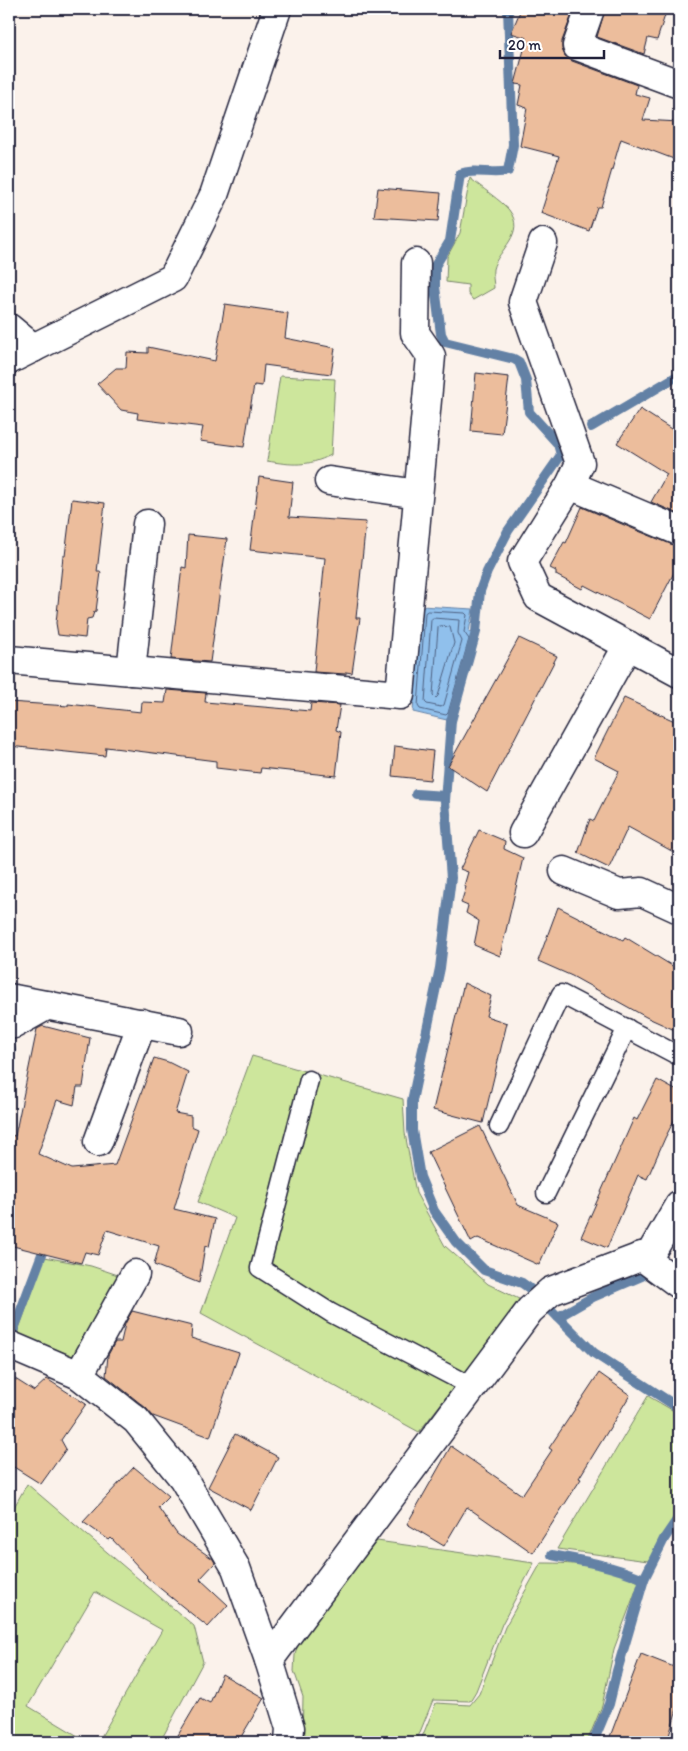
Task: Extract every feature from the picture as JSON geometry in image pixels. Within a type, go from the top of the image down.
[{"type":"street","points":[[9,360],[173,278],[214,195],[276,9]]},
{"type":"street","points":[[590,9],[577,46],[679,84]]},
{"type":"street","points":[[543,243],[523,302],[580,463],[570,485],[522,562],[538,597],[679,673]]},
{"type":"street","points":[[9,660],[400,695],[431,356],[414,333],[416,262]]},
{"type":"street","points":[[9,328],[33,348]]},
{"type":"street","points":[[329,481],[418,494]]},
{"type":"street","points":[[570,485],[679,531]]},
{"type":"street","points":[[131,671],[147,524]]},
{"type":"street","points":[[523,833],[628,645]]},
{"type":"street","points":[[564,870],[619,894],[642,892],[679,910]]},
{"type":"street","points":[[9,998],[179,1031]]},
{"type":"street","points":[[9,1021],[14,1024],[48,1005]]},
{"type":"street","points":[[98,1142],[142,1023]]},
{"type":"street","points":[[268,1660],[530,1310],[552,1291],[650,1253],[679,1205]]},
{"type":"street","points":[[641,1256],[678,1279]]},
{"type":"street","points":[[79,1375],[135,1274]]},
{"type":"street","points":[[9,1345],[79,1375],[136,1420],[183,1478],[236,1568],[290,1728],[289,1742]]},
{"type":"lane","points":[[500,1126],[561,994],[679,1056]]},
{"type":"lane","points":[[546,1193],[627,1028]]},
{"type":"lane","points":[[309,1080],[260,1268],[332,1313],[473,1387]]},
{"type":"green space","points":[[470,178],[509,210],[514,219],[515,227],[510,241],[493,269],[494,288],[473,300],[468,294],[468,285],[446,282],[447,257],[460,233]]},
{"type":"green space","points":[[280,376],[335,379],[331,455],[314,462],[299,464],[267,461]]},
{"type":"green space","points":[[252,1056],[403,1099],[405,1133],[416,1193],[445,1246],[488,1284],[521,1300],[419,1432],[201,1313],[235,1218],[198,1202]]},
{"type":"green space","points":[[45,1257],[91,1266],[118,1275],[121,1285],[80,1362],[17,1334]]},
{"type":"green space","points":[[648,1396],[679,1414],[679,1512],[648,1561],[557,1549]]},
{"type":"green space","points":[[27,1484],[194,1626],[203,1662],[160,1742],[98,1742],[162,1630],[95,1592],[28,1706],[88,1742],[13,1742],[9,1740],[9,1516]]},
{"type":"green space","points":[[377,1541],[534,1563],[502,1624],[476,1691],[470,1701],[433,1700],[416,1742],[302,1742],[303,1697],[294,1671],[295,1655],[299,1640]]},
{"type":"green space","points":[[541,1563],[591,1566],[626,1576],[639,1582],[614,1649],[602,1706],[587,1742],[420,1742],[436,1703],[470,1705],[479,1694],[505,1627]]},
{"type":"water","points":[[421,606],[473,609],[469,632],[476,632],[451,721],[413,712]]},
{"type":"building","points":[[521,9],[574,9],[562,41],[562,49],[565,56],[572,61],[637,85],[635,94],[650,98],[643,120],[679,122],[679,161],[621,139],[601,207],[597,207],[589,231],[541,213],[559,156],[520,146],[527,108],[518,105],[522,85],[515,84],[527,38],[511,33]]},
{"type":"building","points":[[605,9],[667,9],[657,40],[648,38],[644,54],[597,37]]},
{"type":"building","points":[[378,188],[441,193],[438,221],[374,217]]},
{"type":"building","points":[[225,304],[288,313],[285,338],[335,348],[331,374],[264,365],[262,386],[254,385],[244,447],[200,441],[203,427],[137,419],[138,413],[121,410],[97,384],[116,368],[126,368],[127,352],[148,353],[148,347],[215,361]]},
{"type":"building","points":[[476,373],[509,377],[502,434],[471,431]]},
{"type":"building","points":[[640,409],[679,434],[679,514],[651,502],[667,474],[617,443]]},
{"type":"building","points":[[259,477],[293,482],[289,517],[366,522],[356,618],[360,618],[352,673],[314,672],[325,558],[250,550]]},
{"type":"building","points":[[72,499],[105,503],[97,572],[101,572],[96,611],[92,618],[87,619],[85,638],[58,635],[56,623],[63,556],[65,556]]},
{"type":"building","points":[[582,507],[679,546],[679,563],[650,619],[584,585],[582,589],[556,575],[556,571],[550,568],[564,542],[566,543]]},
{"type":"building","points":[[188,535],[227,539],[210,662],[171,659],[182,567],[186,568]]},
{"type":"building","points":[[519,638],[557,656],[487,792],[448,766]]},
{"type":"building","points":[[167,690],[206,693],[205,702],[310,711],[311,703],[340,705],[336,730],[341,732],[336,776],[261,768],[260,773],[216,768],[216,761],[106,747],[105,756],[9,746],[9,702],[68,706],[68,704],[141,712],[142,702],[165,703]]},
{"type":"building","points":[[624,698],[679,723],[679,855],[628,827],[609,868],[578,853],[590,819],[594,821],[619,771],[594,758]]},
{"type":"building","points":[[395,746],[433,751],[430,780],[392,776]]},
{"type":"building","points":[[479,830],[505,841],[504,849],[523,858],[500,956],[474,945],[479,921],[466,913],[468,906],[461,903],[468,872],[460,869]]},
{"type":"building","points":[[558,907],[623,940],[625,937],[679,970],[679,1032],[646,1017],[572,976],[538,961]]},
{"type":"building","points":[[464,983],[491,996],[486,1016],[507,1023],[483,1123],[433,1110]]},
{"type":"building","points":[[43,1026],[90,1038],[83,1087],[77,1087],[74,1105],[57,1100],[38,1154],[72,1169],[115,1165],[154,1058],[168,1062],[188,1072],[175,1113],[191,1116],[191,1126],[198,1129],[174,1209],[215,1219],[209,1247],[205,1246],[199,1283],[154,1265],[159,1246],[107,1230],[98,1255],[85,1252],[81,1263],[9,1245],[9,1135],[15,1136],[37,1029]]},
{"type":"building","points":[[657,1080],[679,1092],[679,1111],[647,1179],[638,1175],[607,1248],[581,1237],[634,1118],[637,1120]]},
{"type":"building","points":[[480,1126],[518,1205],[558,1222],[539,1265],[478,1238],[471,1242],[428,1152]]},
{"type":"building","points":[[132,1311],[192,1326],[191,1338],[239,1353],[210,1437],[153,1416],[146,1408],[106,1376],[108,1355],[115,1342],[121,1342],[125,1324]]},
{"type":"building","points":[[599,1373],[630,1395],[579,1478],[581,1479],[533,1553],[467,1507],[444,1546],[407,1524],[451,1446],[522,1495],[552,1450],[549,1448]]},
{"type":"building","points":[[9,1375],[34,1391],[47,1379],[86,1404],[61,1440],[66,1449],[41,1484],[9,1464]]},
{"type":"building","points":[[235,1434],[278,1457],[251,1510],[208,1487]]},
{"type":"building","points":[[134,1467],[169,1496],[158,1507],[177,1534],[213,1559],[215,1563],[200,1579],[228,1605],[208,1627],[146,1577],[111,1538],[109,1540],[83,1522]]},
{"type":"building","points":[[641,1654],[679,1669],[679,1702],[668,1739],[657,1738],[655,1742],[608,1742]]},
{"type":"building","points":[[222,1674],[264,1698],[238,1742],[174,1742],[200,1698],[210,1703]]},
{"type":"waterway","points":[[508,9],[513,145],[508,171],[466,172],[460,174],[450,241],[435,266],[435,287],[441,334],[445,342],[514,359],[519,362],[526,380],[529,412],[558,444],[561,455],[508,531],[487,572],[480,591],[476,632],[451,721],[445,801],[451,878],[440,968],[412,1101],[412,1130],[420,1177],[434,1211],[456,1242],[484,1270],[522,1283],[529,1288],[594,1353],[679,1408]]},
{"type":"waterway","points":[[591,427],[679,375]]},
{"type":"waterway","points":[[416,794],[445,796]]},
{"type":"waterway","points":[[9,1040],[11,1050],[9,1055]]},
{"type":"waterway","points":[[12,1334],[47,1241]]},
{"type":"waterway","points":[[558,1317],[593,1297],[642,1276]]},
{"type":"waterway","points":[[593,1742],[609,1704],[644,1579],[664,1539],[679,1517]]},
{"type":"waterway","points":[[552,1555],[610,1567],[644,1579]]}]
